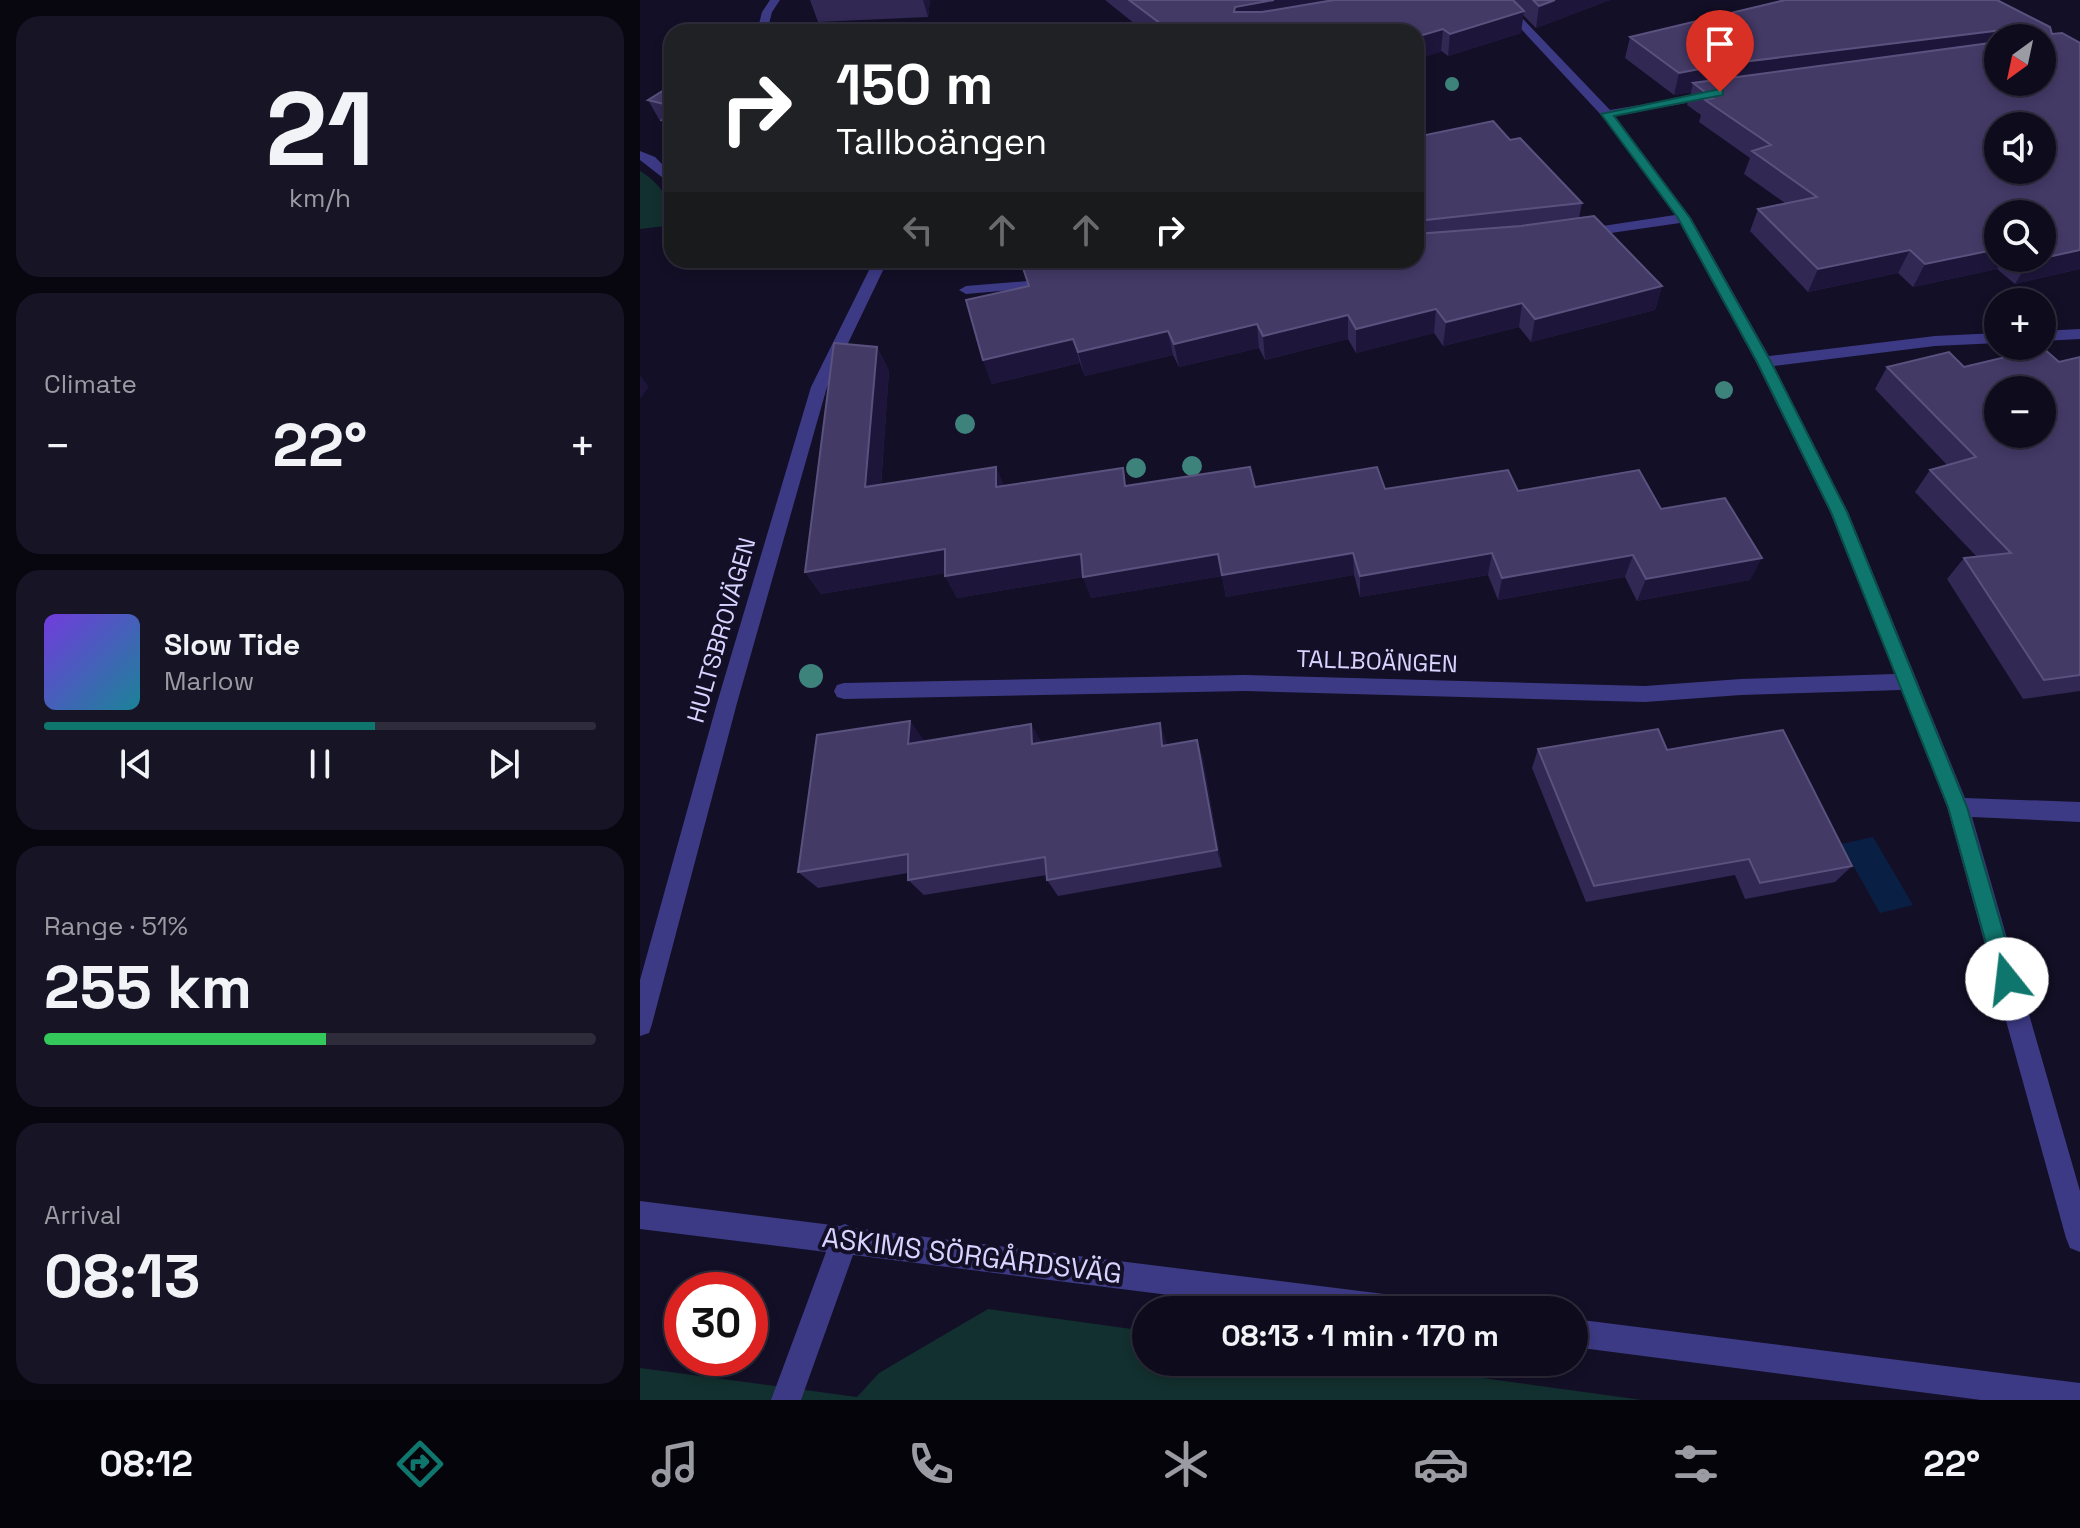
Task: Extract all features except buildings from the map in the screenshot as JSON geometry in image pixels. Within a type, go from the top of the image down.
[{"type":"street","points":[[764,24],[775,0]]},
{"type":"street","points":[[1499,0],[1607,114],[1684,218],[1764,362],[1839,512],[1958,807],[2080,1238]]},
{"type":"street","points":[[1607,114],[1731,91]]},
{"type":"street","points":[[640,155],[651,160],[664,173]]},
{"type":"street","points":[[1566,236],[1684,218]]},
{"type":"street","name":"HULTSBROVÄGEN","points":[[640,1024],[731,688],[819,387],[877,268]]},
{"type":"street","points":[[966,290],[1075,281]]},
{"type":"street","points":[[2056,335],[2080,334]]},
{"type":"street","points":[[1764,362],[1935,341],[1984,339]]},
{"type":"street","name":"TALLBOÄNGEN","points":[[844,691],[1245,683],[1645,694],[1741,687],[1909,682]]},
{"type":"street","points":[[1958,807],[2080,812]]},
{"type":"street","name":"ASKIMS SÖRGÅRDSVÄG","points":[[640,1215],[845,1238],[1292,1296]]},
{"type":"street","points":[[786,1400],[845,1238]]},
{"type":"street","points":[[1588,1335],[2080,1398]]},
{"type":"green space","points":[[640,171],[664,194],[664,226],[640,229]]},
{"type":"green space","points":[[988,1309],[1132,1329],[1132,1376],[1468,1376],[1642,1400],[640,1400],[640,1368],[664,1371],[664,1376],[700,1376],[857,1397],[879,1373]]},
{"type":"water","points":[[1873,837],[1913,905],[1880,913],[1841,844]]},
{"type":"route","points":[[1720,92],[1607,114],[1684,218],[1764,362],[1839,512],[1958,807],[2007,979]]}]
